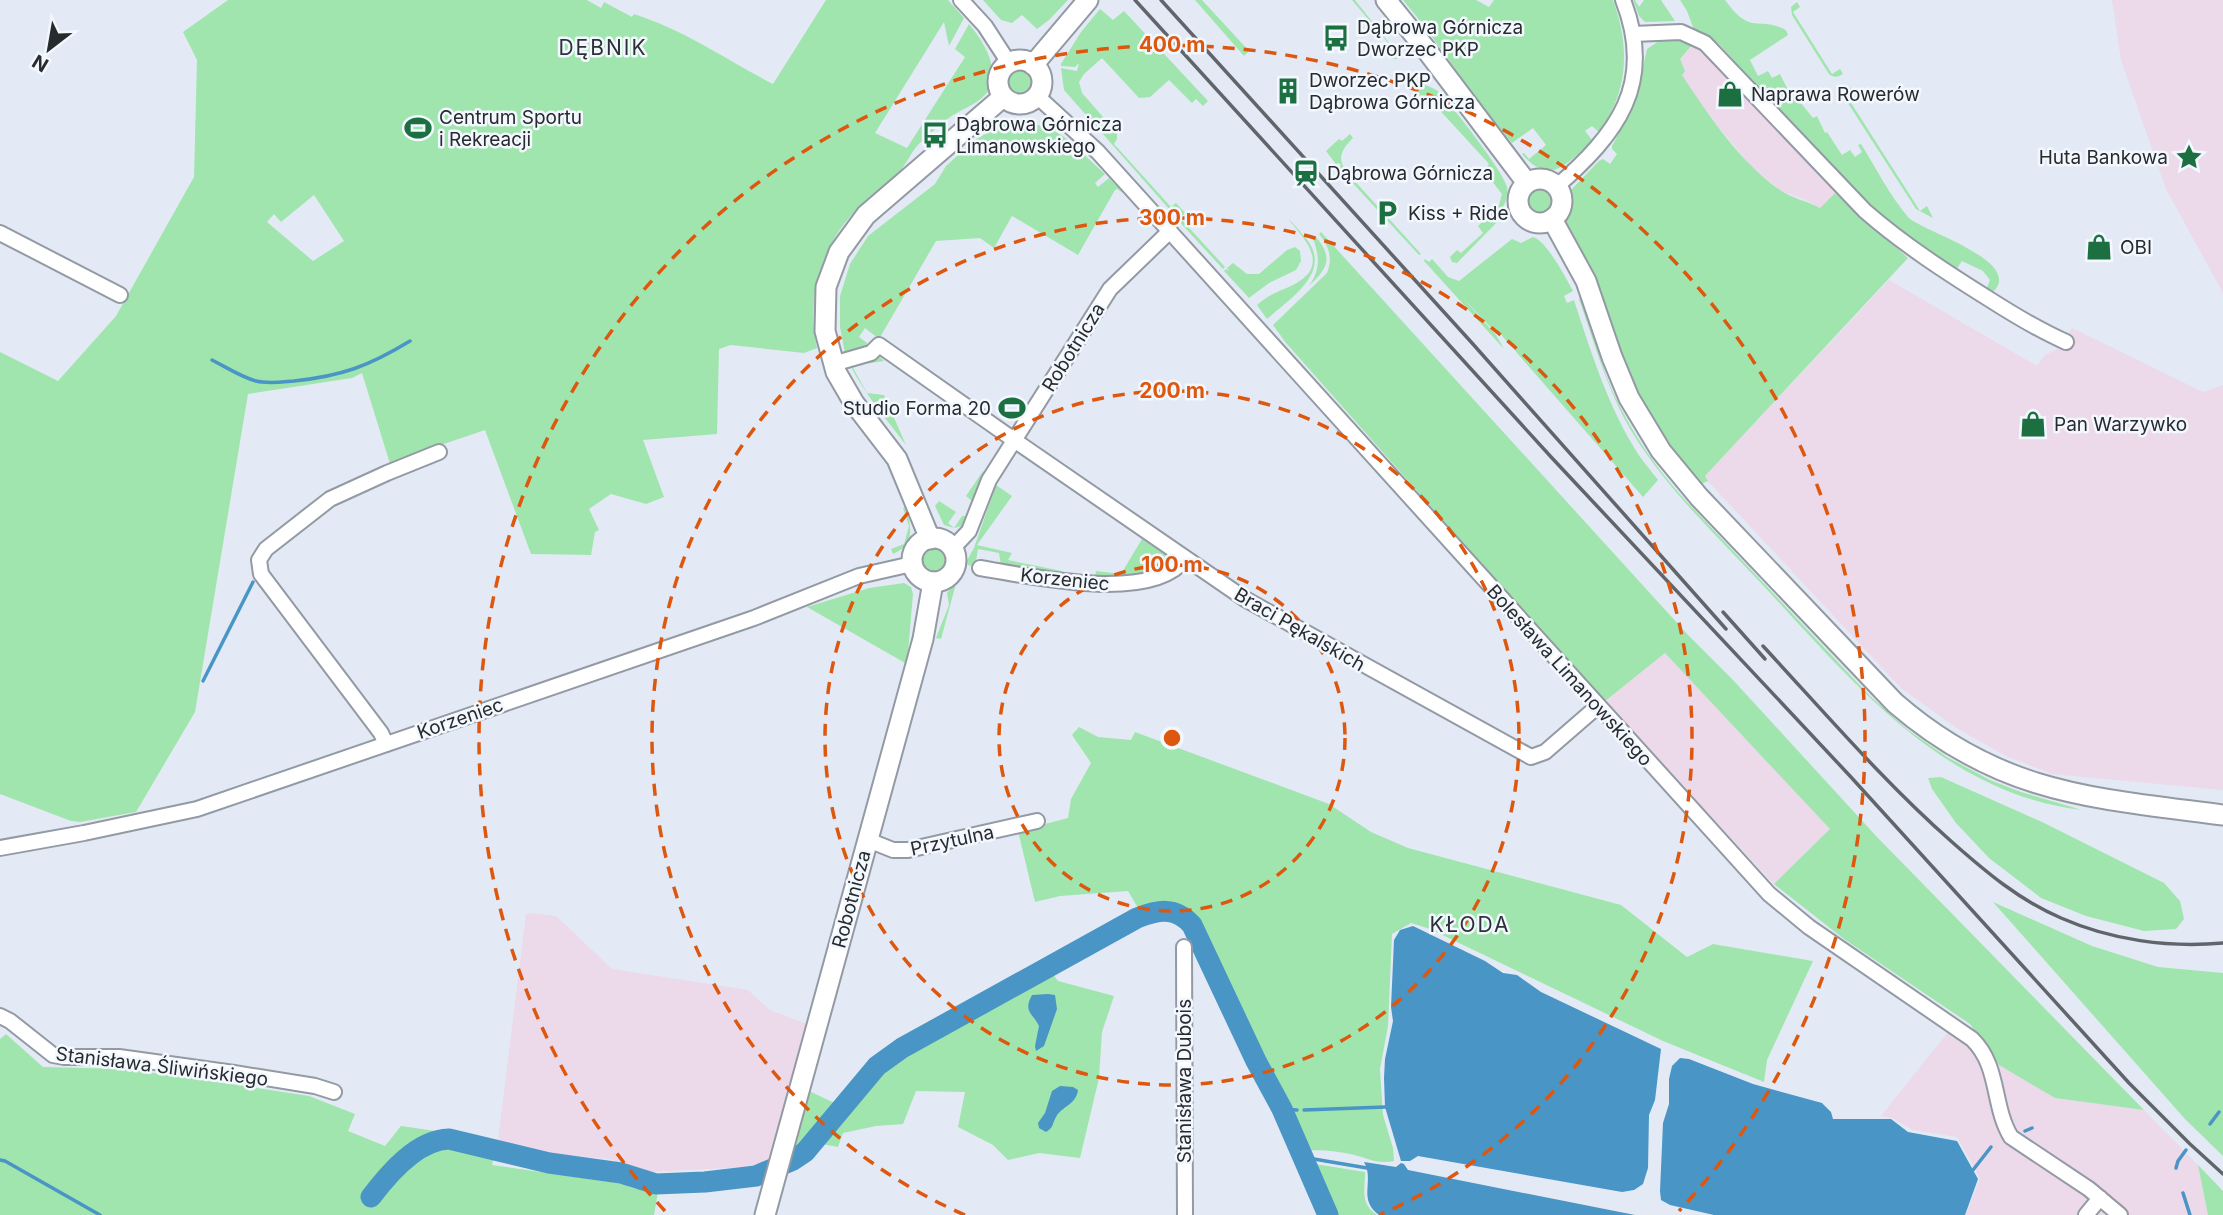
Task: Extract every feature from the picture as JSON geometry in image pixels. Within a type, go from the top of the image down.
[{"type":"street","points":[[961,0],[989,32],[1009,63]]},
{"type":"street","points":[[1033,65],[1088,0]]},
{"type":"street","points":[[1386,0],[1527,183]]},
{"type":"street","points":[[1556,187],[1599,147],[1622,114],[1633,76],[1633,34],[1623,0]]},
{"type":"street","points":[[1633,34],[1681,32],[1709,45],[1865,211],[1888,231],[1946,273],[2021,319],[2066,342]]},
{"type":"street","points":[[1022,61],[1033,65],[1041,82],[1037,96],[1030,102],[1020,104],[1003,97],[998,79],[1002,69],[1009,63],[1022,61]]},
{"type":"street","name":"Bolesława Limanowskiego","points":[[1037,96],[1098,152],[1779,904],[1978,1044],[1992,1069],[2005,1127],[2011,1137],[2101,1198],[2120,1215]]},
{"type":"street","points":[[930,539],[897,459],[852,399],[832,363],[826,339],[824,302],[830,272],[845,241],[878,203],[1003,97]]},
{"type":"street","points":[[1542,179],[1556,187],[1562,197],[1562,206],[1552,219],[1535,222],[1523,214],[1519,208],[1519,197],[1527,183],[1542,179]]},
{"type":"street","points":[[1552,219],[1586,281],[1629,398],[1661,451],[1689,487],[1895,704],[1953,747],[1988,766],[2029,782],[2089,797],[2223,815]]},
{"type":"street","name":"Robotnicza","points":[[952,549],[972,526],[989,480],[1112,286],[1170,231]]},
{"type":"street","points":[[0,233],[120,295]]},
{"type":"street","name":"Braci Pękalskich","points":[[832,363],[871,353],[879,345],[1185,559],[1273,616],[1531,757],[1545,752],[1598,706]]},
{"type":"street","points":[[386,744],[381,733],[261,573],[259,560],[266,548],[330,499],[387,472],[439,452]]},
{"type":"street","points":[[930,539],[941,540],[952,549],[955,558],[953,570],[946,579],[933,582],[920,577],[912,565],[915,550],[920,543],[930,539]]},
{"type":"street","name":"Korzeniec","points":[[980,568],[1065,581],[1123,584],[1141,582],[1171,572],[1185,559]]},
{"type":"street","name":"Korzeniec","points":[[0,848],[197,809],[754,618],[859,576],[912,565]]},
{"type":"street","name":"Robotnicza","points":[[765,1215],[923,639],[933,582]]},
{"type":"street","name":"Przytulna","points":[[868,840],[893,850],[908,850],[1037,821]]},
{"type":"street","name":"Stanisława Dubois","points":[[1184,947],[1185,1215]]},
{"type":"street","name":"Stanisława Śliwińskiego","points":[[0,1016],[53,1055],[119,1057],[315,1086],[334,1092]]},
{"type":"street","points":[[2087,1215],[2101,1198]]},
{"type":"shaded area","name":"Huta Bankowa","points":[[2112,0],[2223,0],[2223,293],[2166,189],[2121,60]]},
{"type":"shaded area","points":[[1695,43],[1704,48],[1838,190],[1820,208],[1783,192],[1753,168],[1702,108],[1681,75],[1680,59]]},
{"type":"shaded area","points":[[1889,280],[2037,366],[2045,355],[2060,348],[2072,328],[2203,392],[2223,385],[2223,790],[2052,774],[2006,756],[1958,729],[1901,688],[1704,477]]},
{"type":"shaded area","points":[[1665,653],[1831,829],[1774,884],[1604,702]]},
{"type":"shaded area","points":[[526,914],[556,916],[612,969],[748,990],[770,1010],[810,1025],[769,1166],[643,1174],[629,1165],[610,1159],[544,1153],[498,1140]]},
{"type":"shaded area","points":[[1948,1032],[2055,1098],[2144,1110],[2198,1165],[2208,1215],[1966,1215],[1980,1178],[1957,1137],[1913,1130],[1892,1118],[1881,1116]]},
{"type":"green space","points":[[228,0],[587,0],[601,8],[604,2],[632,17],[634,14],[670,28],[773,84],[826,0],[948,0],[964,18],[949,46],[944,22],[875,133],[907,148],[965,57],[955,49],[969,24],[989,55],[992,73],[988,91],[984,96],[950,117],[923,139],[899,172],[859,207],[835,237],[826,254],[815,291],[814,329],[817,348],[804,353],[731,345],[719,349],[717,434],[643,440],[664,497],[646,504],[611,494],[589,509],[599,530],[595,532],[591,555],[531,554],[485,430],[435,447],[391,467],[362,373],[352,378],[248,394],[195,712],[136,812],[80,822],[71,821],[0,794],[0,352],[58,381],[116,316],[194,177],[197,60],[183,32]],"holes":[[[314,195],[344,241],[313,261],[267,222],[274,214],[281,222]]]},
{"type":"green space","points":[[983,0],[1068,0],[1037,29],[1022,15],[1012,23],[1001,20]]},
{"type":"green space","points":[[1195,0],[1202,0],[1249,51],[1244,56]]},
{"type":"green space","points":[[1352,0],[1355,0],[1401,58],[1387,56],[1394,50]]},
{"type":"green space","points":[[1403,0],[1476,0],[1489,7],[1494,0],[1613,0],[1622,34],[1624,68],[1616,101],[1609,116],[1599,132],[1592,126],[1585,131],[1592,140],[1566,164],[1550,170],[1532,164],[1522,154],[1529,159],[1546,145],[1533,128],[1512,143]]},
{"type":"green space","points":[[1633,0],[1639,7],[1644,0],[1661,0],[1675,21],[1645,22],[1639,16]]},
{"type":"green space","points":[[1680,0],[1725,0],[1749,22],[1786,30],[1788,35],[1750,60],[1758,76],[1768,71],[1772,78],[1780,74],[1794,97],[1798,95],[1813,118],[1817,116],[1825,133],[1827,132],[1842,155],[1850,150],[1855,157],[1862,152],[1858,145],[1861,144],[1908,217],[1984,258],[1995,269],[1999,280],[1993,292],[1986,290],[1990,280],[1983,271],[1962,261],[1956,270],[1889,225],[1834,171],[1719,44],[1694,30]]},
{"type":"green space","points":[[1797,2],[1800,7],[1793,12],[1832,74],[1840,69],[1843,74],[1836,77],[1829,74],[1792,15],[1791,7]]},
{"type":"green space","points":[[1100,9],[1113,20],[1124,11],[1208,101],[1203,106],[1196,99],[1192,103],[1169,80],[1150,97],[1139,98],[1102,58],[1079,82],[1082,93],[1117,133],[1114,144],[1171,207],[1176,203],[1185,213],[1180,218],[1225,267],[1223,269],[1176,218],[1181,212],[1175,207],[1170,210],[1064,90],[1061,68],[1077,71],[1079,63],[1075,67],[1061,64],[1081,32]]},
{"type":"green space","points":[[1674,39],[1693,44],[1680,59],[1685,71],[1682,75],[1714,122],[1751,166],[1784,193],[1820,208],[1835,193],[1908,258],[1705,476],[1708,481],[1699,485],[1679,463],[1631,382],[1592,275],[1566,221],[1570,191],[1599,161],[1603,159],[1610,164],[1617,154],[1612,146],[1635,102],[1647,49],[1659,41]]},
{"type":"green space","points":[[1020,67],[1026,68],[1034,76],[1034,88],[1026,96],[1020,97],[1014,96],[1006,88],[1005,82],[1006,76],[1014,68]]},
{"type":"green space","points":[[1418,82],[1417,84],[1421,83],[1436,90],[1446,100],[1488,154],[1507,187],[1507,196],[1497,222],[1457,263],[1452,262],[1450,257],[1457,250],[1461,253],[1483,233],[1478,226],[1499,205],[1502,194],[1484,171],[1489,164],[1435,105],[1431,108],[1408,83]]},
{"type":"green space","points":[[1847,86],[1853,89],[1846,95],[1920,211],[1927,206],[1933,218],[1916,209],[1844,97],[1843,91]]},
{"type":"green space","points":[[1010,121],[1042,126],[1064,137],[1105,174],[1095,183],[1098,187],[1109,178],[1123,193],[1115,190],[1078,255],[1012,216],[994,248],[980,238],[936,241],[879,339],[865,328],[859,337],[867,343],[867,347],[845,354],[840,327],[840,296],[850,264],[868,236],[935,184],[946,166],[976,139]]},
{"type":"green space","points":[[1350,134],[1353,138],[1343,150],[1341,158],[1347,172],[1345,174],[1339,168],[1341,165],[1336,164],[1326,151],[1339,139],[1342,141]]},
{"type":"green space","points":[[1351,177],[1421,254],[1419,255],[1349,179]]},
{"type":"green space","points":[[1540,187],[1550,191],[1554,201],[1550,211],[1540,215],[1530,211],[1526,201],[1530,191]]},
{"type":"green space","points":[[1288,219],[1312,248],[1315,260],[1313,271],[1298,292],[1267,319],[1257,305],[1301,280],[1309,273],[1312,265],[1310,249]]},
{"type":"green space","points":[[1321,232],[1689,636],[1877,837],[2144,1110],[2055,1098],[1999,1065],[1970,1024],[1844,939],[1774,884],[1830,829],[1665,653],[1604,702],[1286,343],[1273,325],[1327,273],[1330,257],[1319,234]]},
{"type":"green space","points":[[1316,237],[1325,251],[1326,263],[1309,286],[1317,269],[1318,257],[1313,239]]},
{"type":"green space","points":[[1533,237],[1550,252],[1573,291],[1564,296],[1567,303],[1574,300],[1614,410],[1635,449],[1658,480],[1643,497],[1496,329],[1495,332],[1461,296],[1496,335],[1504,349],[1424,261],[1425,259],[1429,262],[1432,259],[1448,277],[1459,281],[1512,239],[1521,243]]},
{"type":"green space","points":[[1295,247],[1300,251],[1301,261],[1296,270],[1269,283],[1249,298],[1224,271],[1229,271],[1227,268],[1233,263],[1247,274],[1259,274],[1287,250]]},
{"type":"green space","points":[[1580,298],[1613,392],[1651,458],[1687,502],[1870,696],[1908,730],[1947,757],[1990,780],[2082,810],[2031,799],[1984,781],[1941,756],[1901,726],[1864,692],[1692,510],[1645,453],[1615,400],[1596,350]]},
{"type":"green space","points":[[880,357],[884,361],[852,366],[867,392],[850,365]]},
{"type":"green space","points":[[867,393],[884,395],[906,445]]},
{"type":"green space","points":[[983,471],[986,475],[970,508],[972,501],[966,496]]},
{"type":"green space","points":[[996,485],[1012,496],[977,545],[1012,553],[1008,560],[1062,571],[1062,576],[1001,565],[999,553],[978,549],[975,567],[965,564],[974,548]]},
{"type":"green space","points":[[939,501],[956,512],[948,523],[954,528],[944,525],[935,506]]},
{"type":"green space","points":[[906,507],[910,528],[909,540],[893,554],[891,549],[904,544],[909,526],[903,508]]},
{"type":"green space","points":[[962,516],[968,516],[966,528],[954,528]]},
{"type":"green space","points":[[1142,539],[1173,560],[1173,563],[1141,579],[1095,578],[1096,571],[1121,574]]},
{"type":"green space","points":[[934,546],[944,550],[948,560],[944,570],[934,574],[924,570],[920,560],[924,550]]},
{"type":"green space","points":[[957,580],[941,639],[936,638],[949,605],[947,593]]},
{"type":"green space","points":[[904,583],[911,587],[913,594],[907,664],[807,607],[869,588]]},
{"type":"green space","points":[[1079,727],[1098,737],[1131,740],[1135,732],[1329,804],[1371,832],[1408,848],[1621,905],[1687,957],[1713,944],[1813,961],[1767,1060],[1764,1082],[1663,1041],[1430,929],[1411,923],[1392,934],[1388,1026],[1380,1069],[1383,1115],[1394,1161],[1377,1161],[1333,1151],[1304,1151],[1231,987],[1192,918],[1178,908],[1168,905],[1146,910],[1138,908],[1128,891],[1060,896],[1035,902],[1018,831],[1068,818],[1071,799],[1091,763],[1072,735]]},
{"type":"green space","points":[[1941,777],[2042,822],[2164,883],[2180,901],[2184,919],[2176,929],[2144,931],[2086,916],[2041,898],[1989,858],[1956,823],[1932,789],[1928,778]]},
{"type":"green space","points":[[1993,902],[2092,946],[2158,967],[2223,973],[2223,1156],[2185,1119]]},
{"type":"green space","points":[[1053,974],[1058,981],[1114,996],[1102,1032],[1099,1078],[1080,1158],[1039,1153],[1008,1160],[993,1145],[958,1127],[965,1092],[916,1091],[903,1124],[843,1133],[838,1147],[822,1144],[786,1170],[807,1090],[845,1108],[893,1061]]},
{"type":"green space","points":[[6,1034],[43,1067],[126,1069],[309,1096],[355,1114],[348,1131],[385,1146],[401,1126],[498,1140],[492,1165],[624,1184],[658,1192],[654,1215],[0,1215],[0,1039]]},
{"type":"green space","points":[[1315,1164],[1365,1172],[1366,1201],[1377,1215],[1335,1215],[1320,1191]]},
{"type":"green space","points":[[2198,1165],[2223,1191],[2223,1215],[2208,1215]]},
{"type":"water","points":[[1413,926],[1485,961],[1503,973],[1517,975],[1541,992],[1661,1049],[1655,1100],[1649,1115],[1648,1168],[1643,1184],[1634,1190],[1622,1192],[1418,1156],[1410,1161],[1401,1161],[1385,1107],[1384,1078],[1393,1021],[1391,1007],[1394,940],[1400,930]]},
{"type":"water","points":[[1032,995],[1055,995],[1057,1009],[1044,1046],[1036,1051],[1039,1026],[1028,1005]]},
{"type":"water","points":[[1680,1058],[1753,1084],[1822,1103],[1831,1112],[1833,1119],[1891,1119],[1908,1132],[1957,1141],[1978,1179],[1965,1215],[1714,1215],[1670,1205],[1661,1200],[1660,1191],[1663,1123],[1669,1104],[1672,1066]]},
{"type":"water","points":[[1060,1086],[1073,1087],[1078,1090],[1077,1095],[1059,1113],[1052,1127],[1046,1132],[1039,1128],[1038,1123],[1045,1113],[1052,1091]]},
{"type":"water","points":[[1364,1162],[1396,1167],[1401,1163],[1408,1170],[1635,1215],[1379,1215],[1372,1209],[1367,1196],[1368,1176]]},
{"type":"waterway","points":[[212,360],[256,381],[294,381],[355,368],[410,341]]},
{"type":"waterway","points":[[203,681],[253,582]]},
{"type":"waterway","points":[[371,1197],[395,1168],[415,1151],[437,1141],[449,1139],[549,1163],[621,1173],[656,1184],[756,1176],[805,1152],[877,1066],[902,1048],[1137,918],[1166,911],[1179,915],[1192,925],[1256,1061],[1282,1109],[1328,1215]]},
{"type":"waterway","points":[[1304,1110],[1385,1107]]},
{"type":"waterway","points":[[1282,1109],[1297,1110]]},
{"type":"waterway","points":[[2210,1124],[2219,1112]]},
{"type":"waterway","points":[[2025,1131],[2032,1128]]},
{"type":"waterway","points":[[1973,1170],[1991,1147]]},
{"type":"waterway","points":[[2176,1168],[2186,1150]]},
{"type":"waterway","points":[[1302,1157],[1367,1168]]},
{"type":"waterway","points":[[0,1160],[100,1215]]},
{"type":"waterway","points":[[2183,1193],[2190,1215]]},
{"type":"railway","points":[[1135,0],[1552,458],[1850,776],[2129,1083],[2223,1174]]},
{"type":"railway","points":[[1161,0],[1472,343],[1726,629]]},
{"type":"railway","points":[[1723,612],[1765,659]]},
{"type":"railway","points":[[1763,646],[1902,795],[1965,853],[2017,894],[2080,926],[2120,937],[2161,943],[2223,943]]},
{"type":"place","name":"Dąbrowa Górnicza Dworzec PKP","points":[[1336,38]]},
{"type":"place","name":"Dworzec PKP Dąbrowa Górnicza","points":[[1288,91]]},
{"type":"place","name":"Naprawa Rowerów","points":[[1730,94]]},
{"type":"place","name":"Centrum Sportu i Rekreacji","points":[[418,128]]},
{"type":"place","name":"Dąbrowa Górnicza Limanowskiego","points":[[935,135]]},
{"type":"place","name":"Huta Bankowa","points":[[2189,157]]},
{"type":"place","name":"Dąbrowa Górnicza","points":[[1306,173]]},
{"type":"place","name":"Kiss + Ride","points":[[1387,213]]},
{"type":"place","name":"OBI","points":[[2099,247]]},
{"type":"place","name":"Studio Forma 20","points":[[1012,408]]},
{"type":"place","name":"Pan Warzywko","points":[[2033,424]]},
{"type":"district","name":"DĘBNIK","points":[[603,48]]},
{"type":"district","name":"KŁODA","points":[[1470,925]]}]
